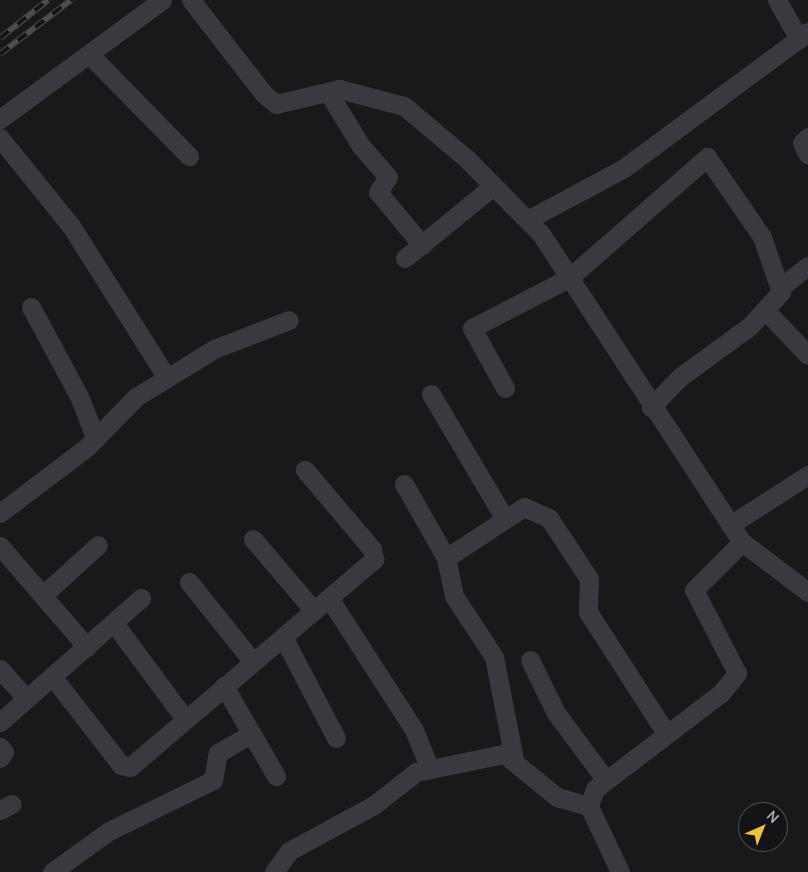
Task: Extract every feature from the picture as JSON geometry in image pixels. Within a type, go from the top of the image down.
[{"type":"street","points":[[0,119],[162,0]]},
{"type":"street","points":[[191,0],[264,94],[276,104],[339,89],[404,106],[493,186],[527,220],[569,278],[651,407],[742,542],[808,592]]},
{"type":"street","points":[[527,220],[624,168],[806,34],[777,0]]},
{"type":"street","points":[[88,54],[189,156]]},
{"type":"street","points":[[328,92],[361,146],[388,177],[378,192],[422,245]]},
{"type":"street","points":[[808,137],[802,143],[808,155]]},
{"type":"street","points":[[0,138],[71,226],[168,378]]},
{"type":"street","points":[[506,388],[472,328],[569,278],[707,157],[762,237],[781,287]]},
{"type":"street","points":[[405,258],[493,186]]},
{"type":"street","points":[[651,407],[680,377],[765,310],[781,287],[808,266]]},
{"type":"street","points":[[31,306],[79,396],[96,437]]},
{"type":"street","points":[[765,310],[808,355]]},
{"type":"street","points":[[0,512],[96,437],[127,404],[214,349],[289,320]]},
{"type":"street","points":[[432,394],[506,519]]},
{"type":"street","points":[[52,676],[125,767],[185,719],[371,564],[374,554],[305,470]]},
{"type":"street","points":[[730,525],[808,475]]},
{"type":"street","points":[[404,484],[446,558],[454,596],[494,657],[514,759]]},
{"type":"street","points":[[446,558],[529,506],[554,524],[589,579],[588,612],[666,734]]},
{"type":"street","points":[[253,539],[314,611]]},
{"type":"street","points":[[620,872],[589,806],[595,789],[605,779],[721,694],[737,672],[694,590],[742,542]]},
{"type":"street","points":[[43,595],[98,545]]},
{"type":"street","points":[[0,546],[87,647]]},
{"type":"street","points":[[189,582],[252,662]]},
{"type":"street","points":[[0,722],[114,624],[141,598]]},
{"type":"street","points":[[330,598],[414,730],[430,769]]},
{"type":"street","points":[[114,624],[185,719]]},
{"type":"street","points":[[283,637],[336,738]]},
{"type":"street","points":[[530,660],[556,713],[605,779]]},
{"type":"street","points":[[0,669],[26,698]]},
{"type":"street","points":[[224,686],[276,776]]},
{"type":"street","points":[[52,872],[109,831],[213,780],[218,752],[251,734]]},
{"type":"street","points":[[0,747],[4,752],[0,758]]},
{"type":"street","points":[[274,872],[289,851],[374,805],[416,772],[430,769],[504,754],[514,759],[557,797],[589,806]]},
{"type":"railway","points":[[0,38],[48,0]]},
{"type":"railway","points":[[0,54],[71,0]]}]
